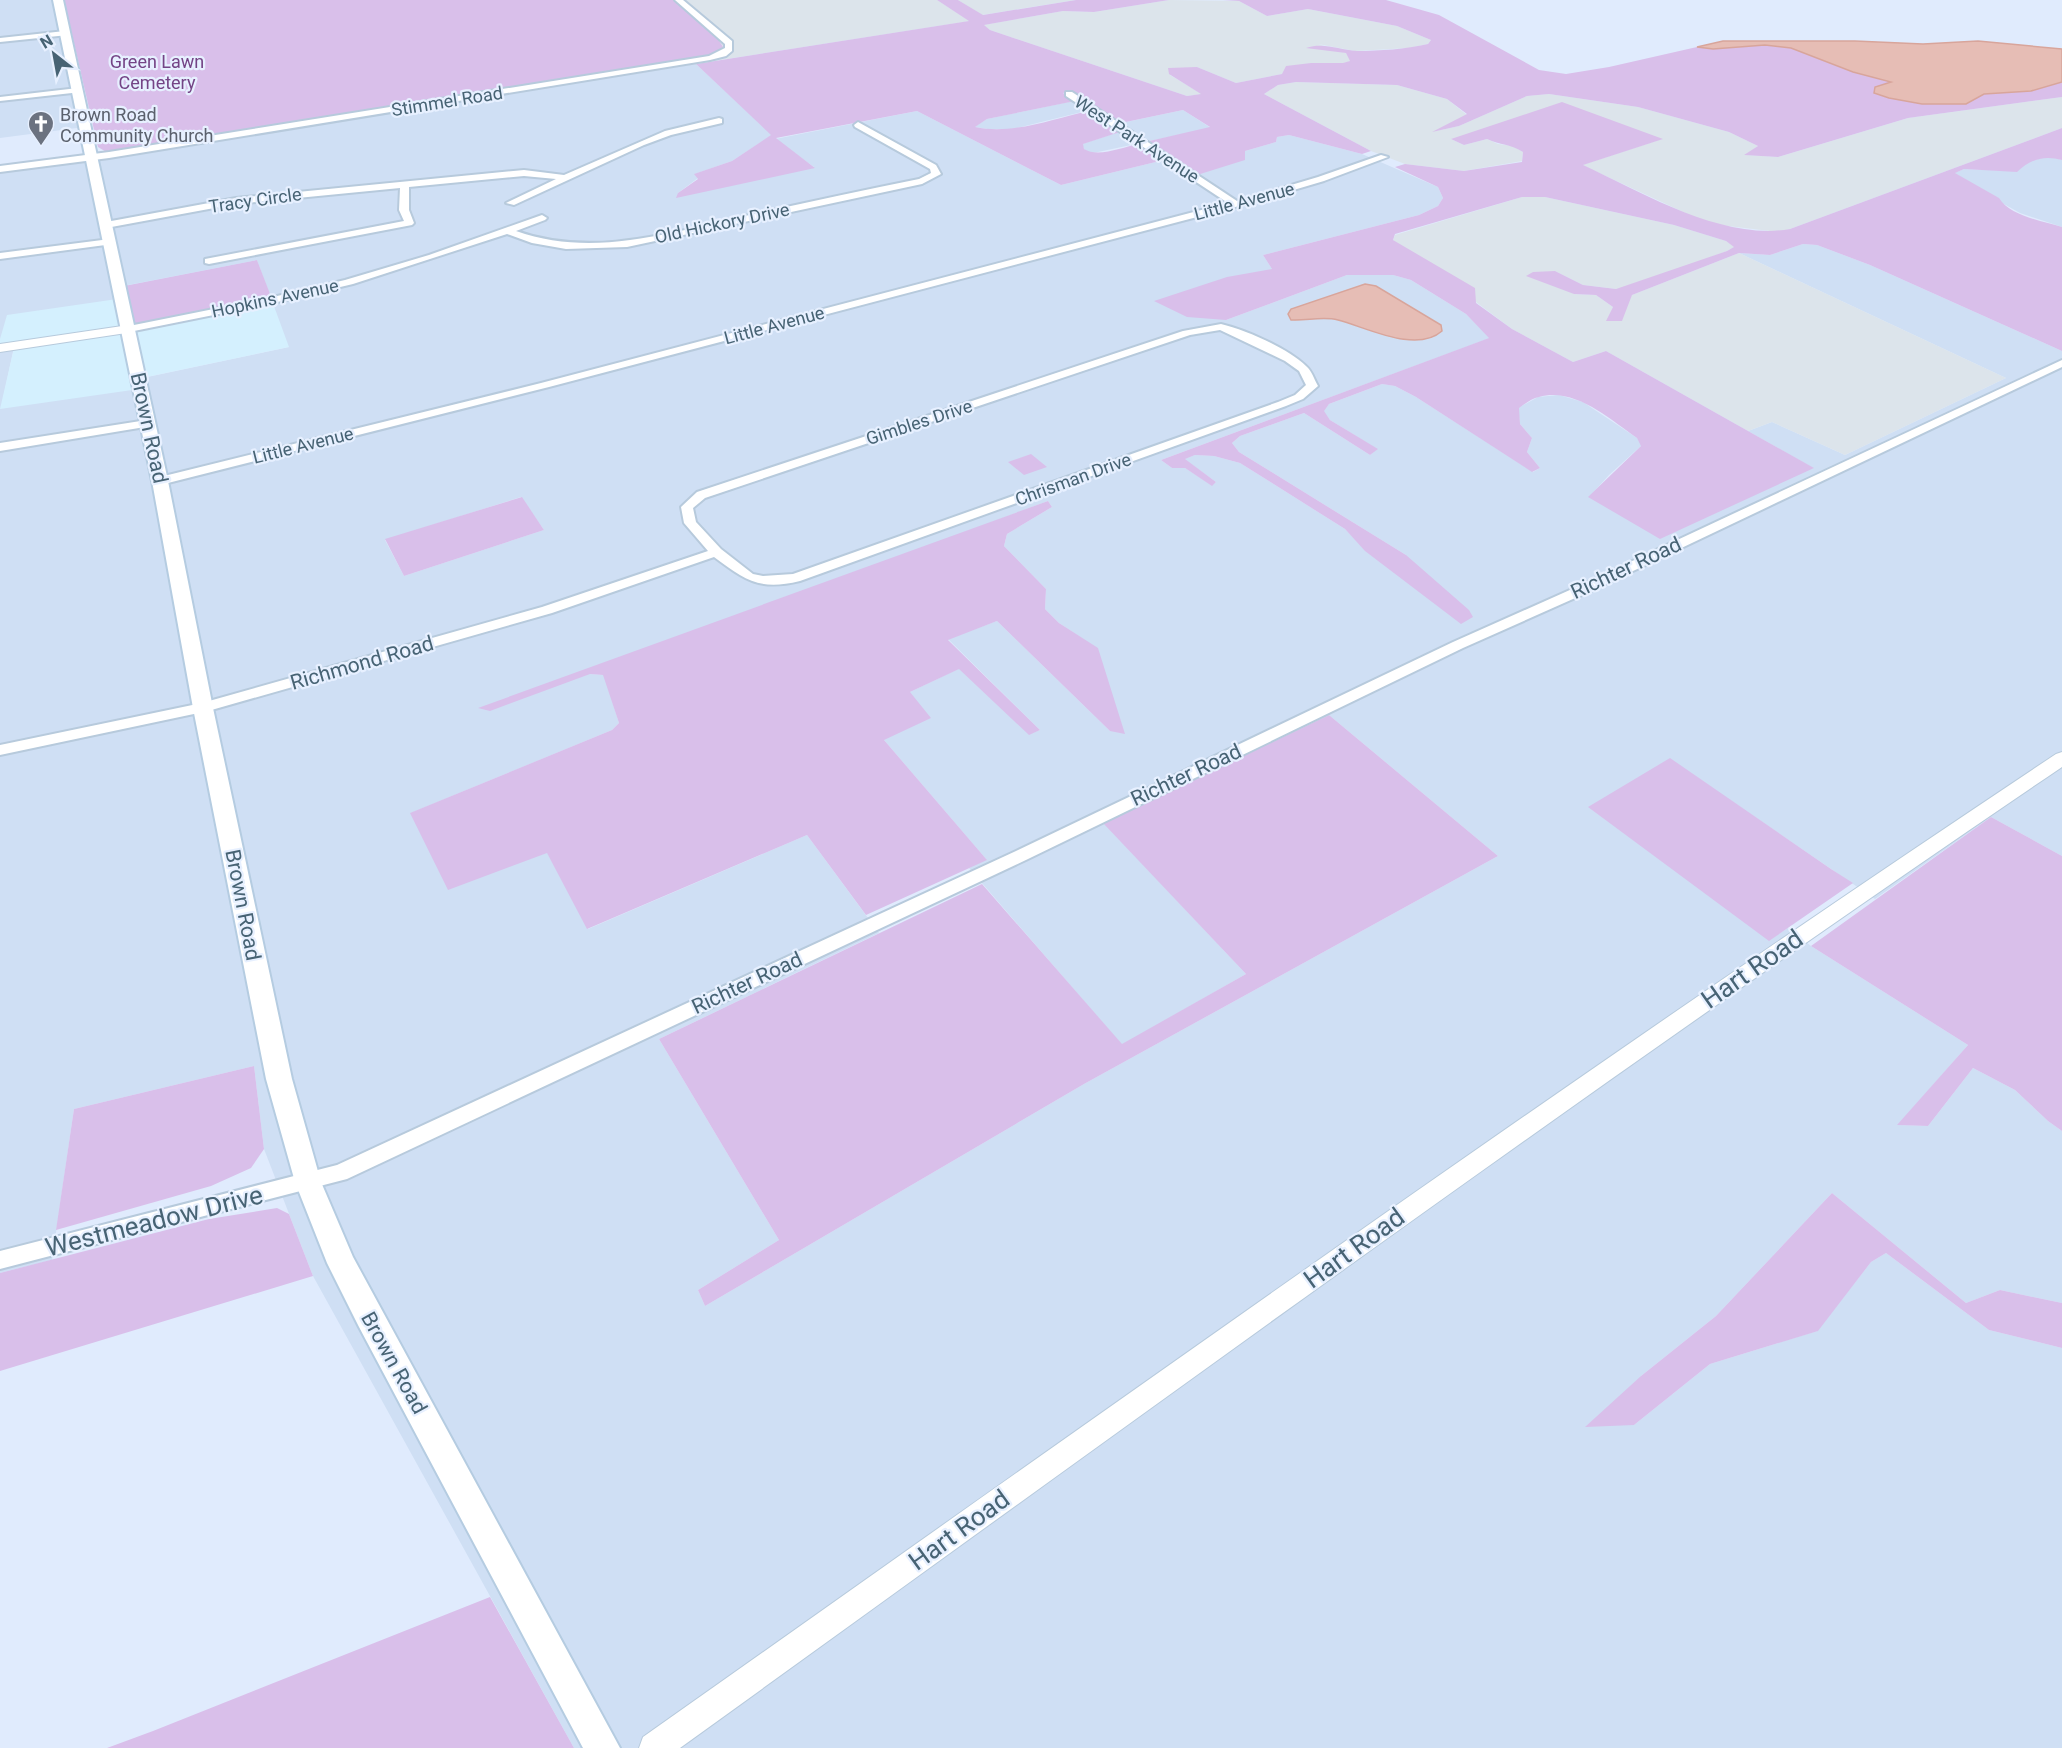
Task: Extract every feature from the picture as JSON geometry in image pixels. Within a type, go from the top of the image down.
[{"type":"main road","name":"Brown Road","points":[[58,0],[160,481],[273,1057],[308,1182],[341,1263],[369,1317],[602,1748]]},
{"type":"street","name":"Stimmel Road","points":[[92,157],[710,58],[723,54],[729,49],[729,44],[679,0]]},
{"type":"street","points":[[0,40],[65,33]]},
{"type":"street","points":[[0,99],[78,90]]},
{"type":"street","name":"West Park Avenue","points":[[1069,94],[1236,204]]},
{"type":"street","points":[[511,203],[641,143],[668,133],[719,121]]},
{"type":"street","name":"Old Hickory Drive","points":[[507,231],[532,241],[557,245],[611,245],[922,181],[936,174],[933,166],[858,125]]},
{"type":"street","points":[[0,169],[92,157]]},
{"type":"street","name":"Little Avenue","points":[[160,481],[555,383],[1236,204],[1322,179],[1384,157]]},
{"type":"street","name":"Tracy Circle","points":[[106,225],[236,201],[405,183],[524,173],[546,174],[567,179]]},
{"type":"street","points":[[208,261],[409,223],[403,201],[405,183]]},
{"type":"street","name":"Hopkins Avenue","points":[[0,348],[129,329],[320,290],[434,258],[542,218]]},
{"type":"street","points":[[0,256],[110,242]]},
{"type":"street","name":"Chrisman Drive","points":[[716,552],[748,577],[763,580],[795,578],[1282,404],[1299,397],[1312,386],[1303,369],[1246,336],[1233,329],[1208,328]]},
{"type":"street","name":"Gimbles Drive","points":[[716,552],[690,524],[687,507],[701,495],[1208,328]]},
{"type":"street","name":"Richter Road","points":[[308,1182],[340,1173],[1022,855],[1458,645],[1624,570],[2062,363]]},
{"type":"street","points":[[0,447],[147,424]]},
{"type":"street","name":"Richmond Road","points":[[0,750],[203,708],[547,610],[716,552]]},
{"type":"street","name":"Hart Road","points":[[654,1748],[1481,1158],[1900,866],[2062,758]]},
{"type":"street","name":"Westmeadow Drive","points":[[0,1260],[308,1182]]},
{"type":"shaded area","points":[[0,0],[64,0],[92,126],[0,138]]},
{"type":"shaded area","points":[[673,0],[937,0],[970,21],[708,62],[703,57],[712,55],[721,43]]},
{"type":"shaded area","points":[[958,0],[1076,0],[982,15]]},
{"type":"shaded area","points":[[1169,0],[1239,1],[1267,16],[1308,9],[1397,26],[1431,40],[1428,44],[1409,48],[1355,51],[1318,44],[1346,53],[1351,61],[1311,63],[1282,74],[1236,83],[1197,67],[1170,75],[1202,94],[1187,96],[990,30],[983,25],[1063,11],[1094,12]]},
{"type":"shaded area","points":[[1723,41],[1855,41],[1923,44],[1978,41],[2062,49],[2062,82],[2031,91],[1984,94],[1966,104],[1922,104],[1874,93],[1875,87],[1891,82],[1853,72],[1791,48],[1765,45],[1713,49],[1697,47]]},
{"type":"shaded area","points":[[696,64],[772,135],[732,161],[695,174],[698,178],[678,193],[814,167],[775,139],[917,111],[1061,185],[1164,160],[1245,151],[1276,142],[1277,137],[1289,135],[1362,154],[1438,187],[1443,198],[1438,206],[1419,215],[1263,255],[1272,269],[1226,320],[1347,275],[1393,275],[1411,280],[1466,314],[1490,338],[1161,460],[1172,468],[1185,468],[1212,485],[1216,482],[1184,459],[1195,455],[1214,456],[1240,463],[1345,529],[1366,551],[1406,555],[1239,452],[1232,443],[1240,436],[1304,413],[1370,455],[1377,449],[1330,420],[1323,411],[1329,404],[1382,384],[1395,386],[1416,397],[1533,472],[1540,468],[1527,452],[1532,438],[1520,424],[1518,408],[1538,397],[1559,395],[1583,402],[1637,438],[1642,445],[1589,497],[1813,468],[1748,431],[1772,422],[1845,455],[2006,378],[1739,253],[1770,255],[1803,244],[1817,245],[1870,265],[2062,351],[2062,856],[1991,817],[1875,899],[1670,759],[1769,940],[1788,928],[1811,946],[1968,1045],[1898,1125],[1928,1126],[1973,1068],[2015,1090],[2062,1131],[2062,1303],[2000,1290],[1966,1303],[1832,1193],[1716,1316],[1641,1376],[1634,1425],[1710,1364],[1817,1331],[1871,1262],[1886,1253],[1989,1330],[2062,1348],[2062,1748],[574,1748],[313,1276],[264,1149],[254,1066],[74,1109],[52,1260],[0,1273],[0,350],[14,347],[1,408],[289,347],[131,297],[0,339],[0,167],[83,156],[107,160],[127,154]],"holes":[[[521,497],[544,530],[404,576],[385,540]],[[1048,501],[1052,507],[1007,534],[1004,546],[1046,589],[1045,609],[1059,623],[1098,649],[1110,731],[997,621],[948,639],[1040,730],[1029,734],[960,668],[910,692],[884,740],[986,859],[969,868],[1122,1045],[1246,974],[1104,823],[1329,715],[1498,856],[1084,1084],[705,1306],[698,1290],[779,1240],[659,1039],[879,933],[807,835],[588,929],[547,852],[411,813],[612,730],[619,723],[604,675],[590,674]]]},
{"type":"shaded area","points":[[1296,82],[1397,85],[1447,99],[1467,115],[1436,131],[1459,126],[1527,96],[1549,94],[1638,107],[1729,132],[1758,146],[1746,155],[1778,157],[1908,118],[2062,97],[2062,128],[1778,232],[1720,225],[1694,217],[1582,165],[1662,139],[1487,139],[1498,144],[1513,146],[1523,152],[1522,161],[1464,171],[1405,164],[1371,151],[1264,94],[1278,85]],"holes":[[[1451,139],[1487,139],[1464,145]]]},
{"type":"shaded area","points":[[1083,99],[1098,108],[1013,129],[974,127],[987,119]]},
{"type":"shaded area","points":[[1183,110],[1211,128],[1090,153],[1084,149],[1082,144],[1122,131],[1112,125]]},
{"type":"shaded area","points":[[2048,156],[2062,160],[2062,227],[2020,213],[1954,173],[1964,169],[2017,171],[2028,162]]},
{"type":"shaded area","points":[[1522,197],[1545,197],[1674,225],[1726,241],[1735,247],[1632,286],[1616,289],[1583,285],[1555,271],[1574,294],[1596,295],[1613,307],[1607,321],[1632,295],[1739,253],[2006,378],[1845,455],[1772,422],[1748,431],[1606,351],[1573,362],[1512,329],[1393,240],[1395,235]]},
{"type":"shaded area","points":[[257,260],[289,347],[137,379],[139,389],[0,409],[14,348],[0,350],[0,339],[7,315],[131,297],[128,285]]},
{"type":"shaded area","points":[[1365,284],[1376,286],[1441,325],[1442,331],[1419,340],[1405,339],[1376,333],[1332,319],[1291,320],[1288,314],[1291,309]]},
{"type":"green space","name":"Green Lawn Cemetery","points":[[64,0],[673,0],[716,36],[723,47],[712,55],[693,59],[108,153],[98,147]]},
{"type":"green space","points":[[937,0],[958,0],[983,15],[1076,0],[1169,0],[1094,12],[1063,11],[984,25],[990,30],[1187,96],[1201,94],[1169,74],[1168,68],[1197,67],[1236,83],[1282,74],[1286,66],[1350,61],[1346,53],[1306,48],[1313,46],[1375,51],[1419,46],[1428,44],[1431,40],[1397,26],[1308,9],[1267,16],[1239,1],[1223,0],[1386,0],[1439,15],[1539,70],[1566,74],[1609,67],[1697,47],[1713,49],[1765,45],[1791,48],[1853,72],[1966,104],[1984,94],[2031,91],[2062,82],[2062,97],[1908,118],[1778,157],[1744,155],[1758,146],[1729,132],[1638,107],[1549,94],[1527,96],[1459,126],[1432,132],[1467,114],[1447,99],[1397,85],[1296,82],[1278,85],[1264,94],[1371,151],[1362,154],[1289,135],[1277,137],[1276,142],[1245,151],[1245,160],[1197,175],[1145,142],[1210,127],[1183,110],[1121,123],[1071,91],[1063,93],[1075,101],[987,119],[975,127],[1018,128],[1089,111],[1123,131],[1083,144],[1084,149],[1103,152],[1138,144],[1164,160],[1061,185],[917,111],[776,138],[815,168],[676,198],[678,193],[698,179],[694,174],[732,161],[771,135],[696,64],[969,21]]},
{"type":"green space","points":[[1562,102],[1663,139],[1583,165],[1684,212],[1738,228],[1764,231],[1790,229],[2062,128],[2062,160],[2038,159],[2017,172],[1964,169],[1955,173],[1999,198],[2019,214],[2062,227],[2062,351],[1870,265],[1817,245],[1803,244],[1770,255],[1739,253],[1632,295],[1622,321],[1606,321],[1613,307],[1596,295],[1574,294],[1526,276],[1533,272],[1555,271],[1583,285],[1616,289],[1734,247],[1726,241],[1674,225],[1545,197],[1522,197],[1395,234],[1393,240],[1475,288],[1476,303],[1512,329],[1573,362],[1606,351],[1814,468],[1660,539],[1588,497],[1641,446],[1637,438],[1603,414],[1566,397],[1552,395],[1536,398],[1519,408],[1520,424],[1532,438],[1527,452],[1540,468],[1532,472],[1416,397],[1395,386],[1382,384],[1329,404],[1324,411],[1330,420],[1378,449],[1370,455],[1304,413],[1240,436],[1232,443],[1239,452],[1406,555],[1469,610],[1473,617],[1461,624],[1365,551],[1345,529],[1240,463],[1214,456],[1195,455],[1185,459],[1216,482],[1212,486],[1185,468],[1172,468],[1161,460],[1489,338],[1466,314],[1411,280],[1393,275],[1347,275],[1226,320],[1187,317],[1154,301],[1227,277],[1272,269],[1263,255],[1419,215],[1438,206],[1443,198],[1438,187],[1395,167],[1405,164],[1464,171],[1522,162],[1523,152],[1510,146],[1487,139],[1464,145],[1451,139]]},
{"type":"green space","points":[[257,260],[272,299],[131,328],[119,287]]},
{"type":"green space","points":[[1031,454],[1047,467],[1024,475],[1008,462]]},
{"type":"green space","points":[[522,497],[544,530],[404,576],[385,539]]},
{"type":"green space","points":[[1048,501],[1052,507],[1007,534],[1004,546],[1046,589],[1045,609],[1059,623],[1098,648],[1125,734],[1110,731],[997,621],[948,640],[1040,730],[1029,735],[959,669],[910,692],[931,718],[884,740],[987,860],[866,915],[807,835],[587,929],[547,853],[448,890],[410,813],[612,730],[619,723],[603,675],[590,674],[490,711],[478,708]]},
{"type":"green space","points":[[1329,715],[1498,856],[1084,1084],[705,1306],[698,1290],[779,1240],[659,1039],[982,884],[1122,1044],[1246,974],[1103,823]]},
{"type":"green space","points":[[1670,758],[1853,883],[1769,941],[1588,807]]},
{"type":"green space","points":[[1991,817],[2062,856],[2062,1131],[2015,1090],[1973,1068],[1928,1126],[1897,1125],[1968,1045],[1811,946]]},
{"type":"green space","points":[[254,1066],[264,1149],[251,1168],[211,1186],[56,1230],[74,1109]]},
{"type":"green space","points":[[1832,1193],[1966,1303],[2000,1290],[2062,1303],[2062,1348],[1989,1330],[1886,1253],[1871,1262],[1818,1331],[1710,1364],[1634,1425],[1585,1427],[1641,1376],[1716,1316]]},
{"type":"green space","points":[[277,1208],[289,1214],[313,1276],[0,1371],[0,1273],[209,1219]]},
{"type":"green space","points":[[490,1597],[574,1748],[107,1748],[153,1731]]},
{"type":"place","name":"Brown Road Community Church","points":[[41,147]]}]
